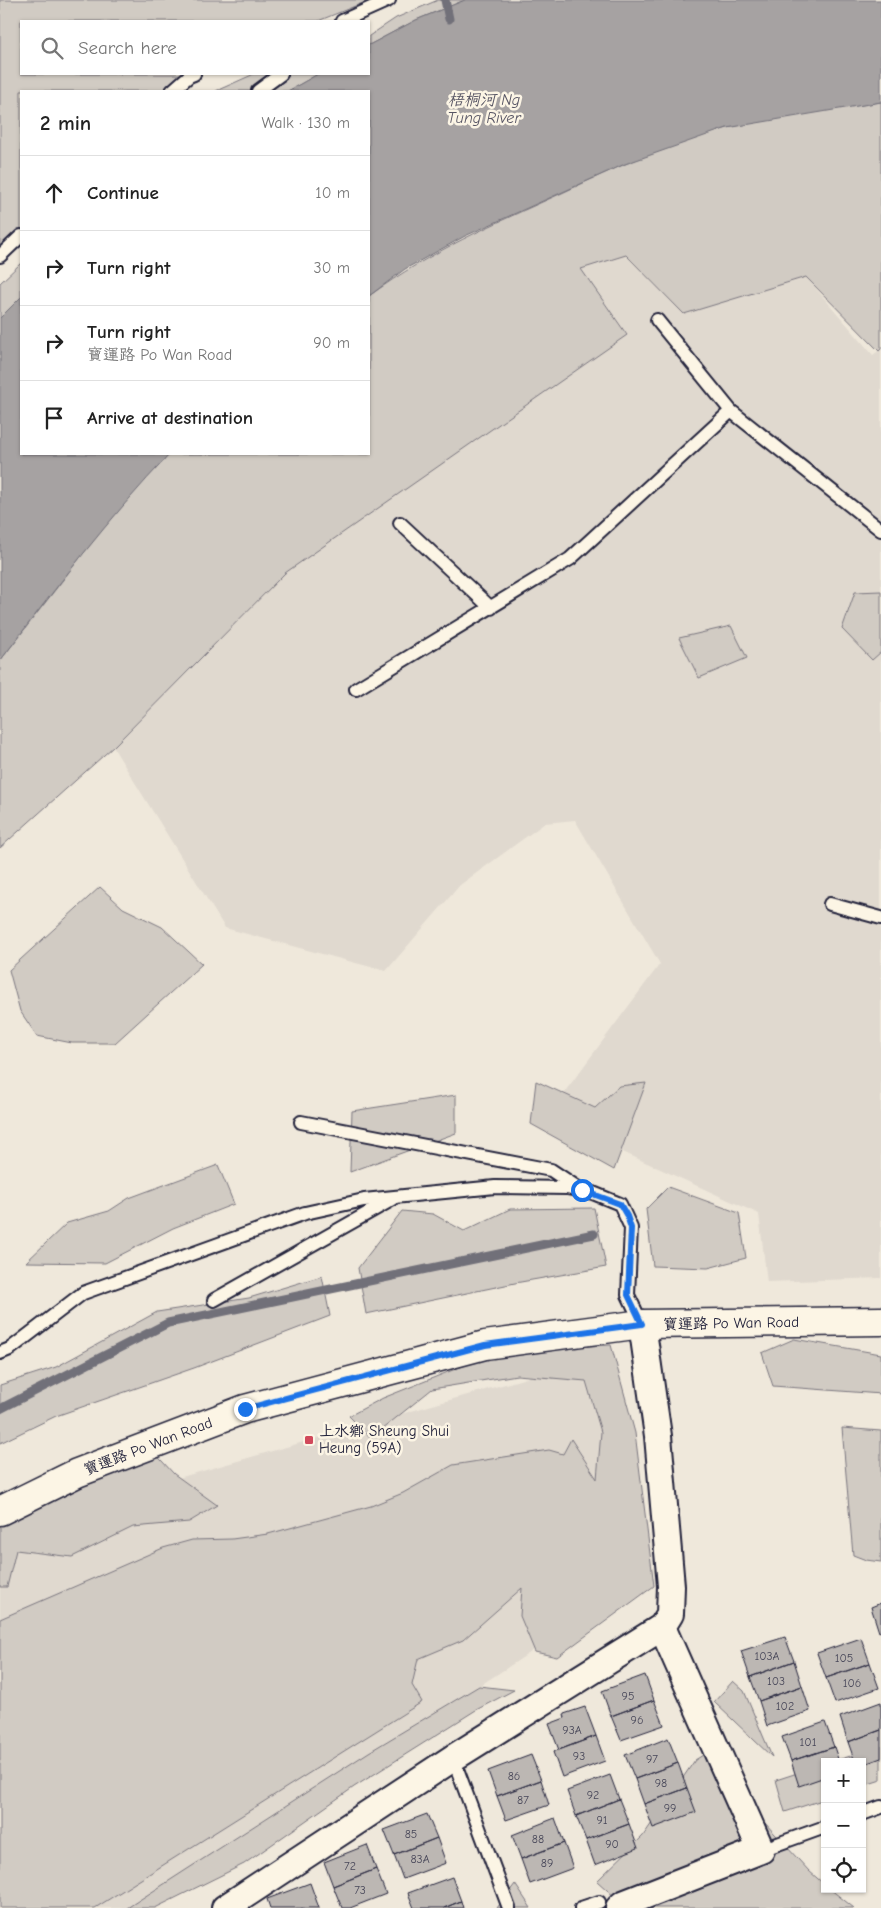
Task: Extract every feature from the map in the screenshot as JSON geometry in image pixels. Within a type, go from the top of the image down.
[{"type":"street","name":"寶運路 Po Wan Road","points":[[832,1321],[881,1332]]},
{"type":"street","name":"寶運路 Po Wan Road","points":[[0,1511],[77,1473],[245,1409],[485,1345],[642,1324],[881,1322]]},
{"type":"street","points":[[225,1908],[453,1758],[662,1627],[670,1614],[671,1586],[658,1436],[642,1324]]},
{"type":"street","points":[[609,1905],[623,1904],[761,1850],[662,1627]]},
{"type":"lane","points":[[348,20],[389,0]]},
{"type":"lane","points":[[173,90],[192,75]]},
{"type":"lane","points":[[259,90],[280,75]]},
{"type":"lane","points":[[0,256],[20,237]]},
{"type":"lane","points":[[657,320],[731,411],[881,530]]},
{"type":"lane","points":[[356,689],[570,559],[731,411]]},
{"type":"lane","points":[[400,523],[490,608]]},
{"type":"lane","points":[[830,904],[881,918]]},
{"type":"lane","points":[[301,1122],[551,1170],[582,1190],[620,1204],[631,1228],[628,1295],[642,1324]]},
{"type":"lane","points":[[0,1353],[10,1349],[83,1293],[305,1213],[364,1200],[494,1187],[582,1190]]},
{"type":"lane","points":[[214,1300],[398,1196]]},
{"type":"lane","points":[[453,1758],[509,1908]]},
{"type":"lane","points":[[866,1813],[881,1807]]},
{"type":"lane","points":[[761,1850],[821,1828]]},
{"type":"lane","points":[[581,1908],[609,1905]]},
{"type":"shaded area","points":[[0,0],[370,0],[320,20],[20,20],[20,75],[192,75],[174,90],[20,90],[20,244],[0,264]]},
{"type":"shaded area","points":[[438,0],[465,0],[416,20],[370,44],[370,35],[396,18]]},
{"type":"shaded area","points":[[252,75],[316,75],[290,90],[218,90]]},
{"type":"shaded area","points":[[881,102],[881,349],[879,351],[806,277],[684,314],[626,255],[581,269],[627,335],[285,573],[113,747],[0,848],[0,661],[93,541],[137,488],[169,455],[370,455],[370,295],[439,252],[602,174],[664,148],[707,134],[785,117]]},
{"type":"shaded area","points":[[625,255],[684,314],[806,277],[873,355],[881,349],[881,1278],[767,1282],[759,1214],[546,1117],[660,964],[575,820],[545,823],[460,885],[386,971],[225,928],[113,747],[299,559],[627,334],[580,269]]},
{"type":"shaded area","points":[[20,264],[20,298],[0,318],[0,283]]},
{"type":"shaded area","points":[[881,591],[881,652],[872,660],[842,629],[855,592]]},
{"type":"shaded area","points":[[731,626],[747,658],[699,678],[679,638]]},
{"type":"shaded area","points":[[100,887],[123,908],[162,927],[202,964],[115,1043],[72,1043],[37,1036],[20,1011],[9,970]]},
{"type":"shaded area","points":[[536,1081],[595,1108],[619,1086],[646,1083],[614,1170],[531,1124]]},
{"type":"shaded area","points":[[456,1095],[456,1133],[350,1172],[352,1111]]},
{"type":"shaded area","points":[[218,1165],[234,1204],[173,1228],[105,1263],[26,1262],[67,1223],[109,1211],[129,1198]]},
{"type":"shaded area","points":[[668,1187],[739,1213],[746,1258],[708,1268],[653,1266],[646,1209]]},
{"type":"shaded area","points":[[594,1208],[606,1267],[515,1283],[366,1314],[358,1268],[402,1211],[433,1214],[464,1231],[510,1209]]},
{"type":"shaded area","points":[[322,1276],[330,1316],[194,1368],[56,1416],[0,1443],[0,1385],[56,1367],[157,1312],[249,1298]]},
{"type":"shaded area","points":[[794,1339],[881,1354],[881,1394],[773,1386],[762,1353]]},
{"type":"shaded area","points":[[611,1345],[635,1433],[654,1586],[557,1657],[535,1652],[520,1616],[522,1588],[463,1640],[418,1659],[412,1685],[422,1702],[95,1908],[0,1908],[0,1619],[163,1548],[192,1540],[232,1539],[268,1534],[371,1506],[403,1493],[453,1465],[549,1450],[563,1454],[571,1439],[597,1479],[601,1432],[586,1381],[517,1375],[432,1389],[371,1438],[349,1416],[383,1398],[503,1350]]},
{"type":"shaded area","points":[[603,1356],[620,1594],[139,1908],[0,1908],[0,1550],[63,1511]]},
{"type":"shaded area","points":[[842,1428],[881,1431],[881,1562],[866,1560],[853,1555]]},
{"type":"shaded area","points":[[138,1435],[174,1474],[217,1505],[189,1522],[133,1527],[72,1557],[16,1550],[7,1587],[0,1587],[0,1495]]},
{"type":"shaded area","points":[[733,1681],[744,1691],[772,1757],[714,1702]]},
{"type":"shaded area","points":[[479,1686],[514,1690],[476,1710],[354,1787],[244,1864],[155,1908],[127,1908],[369,1752]]},
{"type":"shaded area","points":[[881,1746],[881,1780],[866,1785],[866,1758],[844,1758]]},
{"type":"shaded area","points":[[708,1752],[722,1796],[764,1822],[821,1882],[821,1893],[835,1893],[854,1908],[627,1908],[597,1881],[643,1836],[695,1760]]},
{"type":"shaded area","points":[[821,1765],[821,1800],[785,1812],[776,1780]]},
{"type":"shaded area","points":[[515,1884],[531,1908],[497,1908]]},
{"type":"water","name":"梧桐河 Ng Tung River","points":[[465,0],[881,0],[881,102],[727,128],[625,164],[465,236],[405,269],[370,295],[370,90],[290,90],[316,75],[370,75],[370,44],[416,20]]},
{"type":"water","points":[[20,298],[20,455],[169,455],[147,478],[61,581],[0,661],[0,318]]},
{"type":"building","points":[[881,1603],[881,1631],[879,1632],[871,1607]]},
{"type":"building","points":[[785,1637],[794,1661],[750,1677],[741,1651]]},
{"type":"building","points":[[861,1638],[870,1663],[826,1678],[817,1653]]},
{"type":"building","points":[[794,1661],[802,1686],[759,1701],[750,1677]]},
{"type":"building","points":[[870,1663],[879,1688],[835,1703],[826,1678]]},
{"type":"building","points":[[645,1675],[654,1700],[611,1716],[602,1691]]},
{"type":"building","points":[[802,1686],[810,1711],[767,1726],[759,1701]]},
{"type":"building","points":[[654,1700],[664,1725],[621,1740],[611,1716]]},
{"type":"building","points":[[881,1702],[881,1730],[848,1742],[840,1717]]},
{"type":"building","points":[[585,1707],[596,1736],[559,1750],[549,1724],[565,1718],[564,1714]]},
{"type":"building","points":[[825,1722],[834,1747],[791,1761],[782,1737]]},
{"type":"building","points":[[881,1730],[881,1758],[866,1764],[866,1758],[854,1758],[848,1742]]},
{"type":"building","points":[[596,1736],[605,1761],[562,1777],[553,1752]]},
{"type":"building","points":[[668,1738],[678,1763],[635,1779],[625,1755]]},
{"type":"building","points":[[834,1747],[838,1758],[821,1758],[821,1778],[799,1786],[791,1761]]},
{"type":"building","points":[[531,1755],[541,1780],[497,1796],[488,1771]]},
{"type":"building","points":[[678,1763],[687,1788],[644,1804],[635,1779]]},
{"type":"building","points":[[610,1775],[619,1799],[576,1816],[567,1791]]},
{"type":"building","points":[[541,1780],[549,1805],[506,1820],[497,1796]]},
{"type":"building","points":[[687,1788],[696,1812],[653,1828],[644,1804]]},
{"type":"building","points":[[619,1799],[629,1824],[586,1840],[576,1816]]},
{"type":"building","points":[[427,1814],[437,1838],[394,1855],[384,1830]]},
{"type":"building","points":[[555,1818],[564,1843],[521,1859],[512,1835]]},
{"type":"building","points":[[629,1824],[638,1848],[595,1865],[586,1840]]},
{"type":"building","points":[[437,1838],[446,1863],[403,1879],[394,1855]]},
{"type":"building","points":[[564,1843],[573,1868],[530,1884],[521,1859]]},
{"type":"building","points":[[367,1845],[376,1869],[333,1886],[324,1862]]},
{"type":"building","points":[[376,1869],[386,1894],[350,1908],[342,1908],[333,1886]]},
{"type":"building","points":[[452,1877],[461,1901],[444,1908],[414,1908],[408,1893]]},
{"type":"building","points":[[310,1883],[319,1908],[270,1908],[267,1899]]},
{"type":"building","points":[[461,1901],[463,1908],[444,1908]]},
{"type":"waterway","points":[[445,0],[449,19]]},
{"type":"waterway","points":[[0,1409],[168,1323],[594,1234]]},
{"type":"place","name":"上水鄉 Sheung Shui Heung (59A)","points":[[309,1440]]},
{"type":"route","points":[[245,1409],[485,1345],[642,1324],[628,1295],[631,1228],[627,1216],[620,1204],[582,1190]]}]
